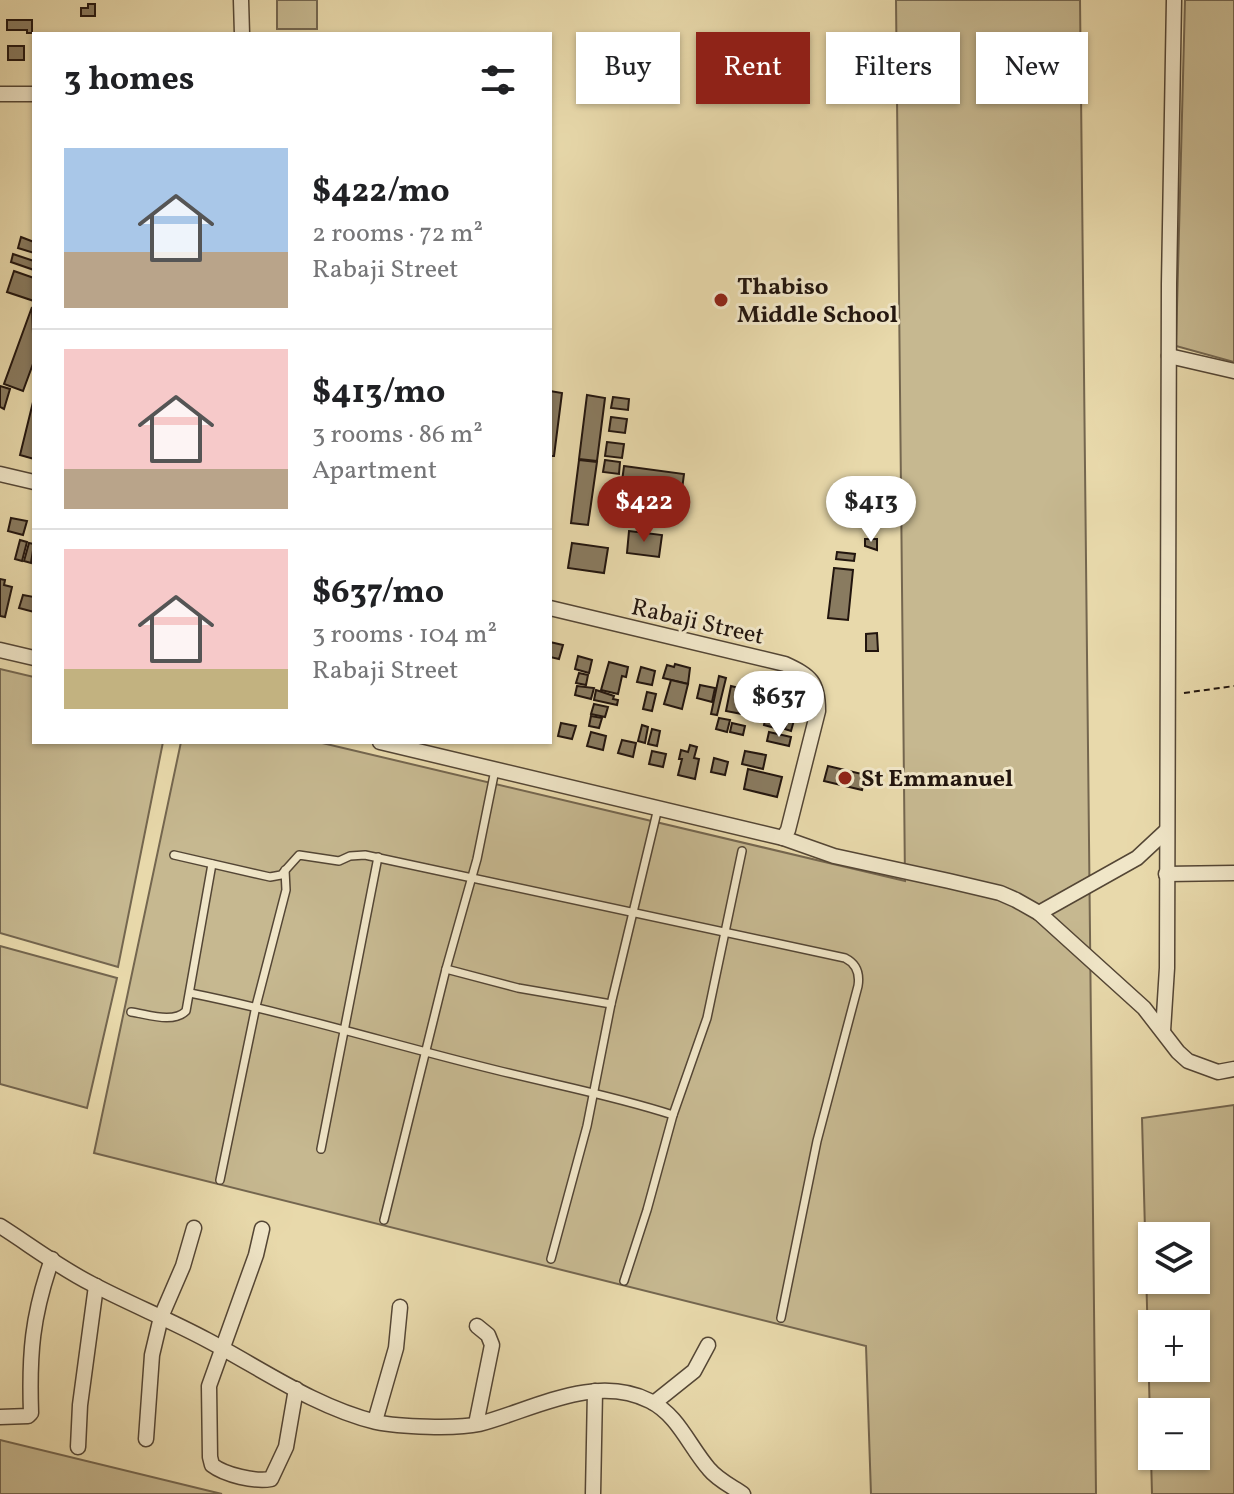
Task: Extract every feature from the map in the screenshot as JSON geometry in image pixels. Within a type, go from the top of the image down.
[{"type":"street","points":[[241,0],[242,32]]},
{"type":"street","points":[[1163,1031],[1167,968],[1169,356],[1174,0]]},
{"type":"street","points":[[0,94],[32,94]]},
{"type":"street","points":[[1169,356],[1234,371]]},
{"type":"street","points":[[0,474],[32,482]]},
{"type":"street","name":"Rabaji Street","points":[[552,608],[785,664],[808,676],[818,693],[818,711],[788,830],[783,838]]},
{"type":"street","points":[[0,650],[32,658]]},
{"type":"street","points":[[388,744],[783,838],[834,856],[1000,893],[1039,913],[1144,1008],[1188,1061],[1218,1072],[1234,1069]]},
{"type":"street","points":[[1039,913],[1137,858],[1166,831]]},
{"type":"street","points":[[1166,874],[1234,873]]},
{"type":"street","points":[[146,1439],[152,1355],[161,1317],[183,1266],[194,1228]]},
{"type":"street","points":[[262,1229],[256,1255],[209,1386],[210,1457],[217,1469],[263,1480],[271,1479],[286,1447],[296,1389]]},
{"type":"street","points":[[2,1232],[96,1286],[222,1348],[315,1400],[375,1421],[457,1426],[476,1424],[557,1398],[595,1391],[636,1395],[654,1403],[686,1434],[710,1471],[743,1494]]},
{"type":"street","points":[[0,1417],[28,1416],[31,1413],[29,1358],[40,1295],[52,1259]]},
{"type":"street","points":[[78,1447],[80,1405],[96,1286]]},
{"type":"street","points":[[375,1421],[396,1348],[400,1307]]},
{"type":"street","points":[[476,1424],[492,1345],[488,1335],[477,1326]]},
{"type":"street","points":[[654,1403],[694,1371],[708,1345]]},
{"type":"street","points":[[593,1494],[595,1391]]},
{"type":"lane","points":[[384,1220],[472,877],[495,770]]},
{"type":"lane","points":[[551,1259],[658,808]]},
{"type":"lane","points":[[624,1281],[673,1115],[707,1018],[742,851]]},
{"type":"lane","points":[[174,855],[270,877],[277,877],[293,859],[302,854],[339,861],[350,856],[378,857],[845,958],[857,968],[859,979],[817,1141],[781,1318]]},
{"type":"lane","points":[[321,1149],[378,857]]},
{"type":"lane","points":[[131,1012],[178,1018],[187,1009],[212,864]]},
{"type":"lane","points":[[220,1180],[256,1006],[286,890],[285,870]]},
{"type":"lane","points":[[446,969],[518,988],[611,1004]]},
{"type":"lane","points":[[190,993],[256,1006],[673,1115]]},
{"type":"path","points":[[1169,695],[1234,686]]},
{"type":"shaded area","points":[[277,0],[317,0],[317,29],[277,29]]},
{"type":"shaded area","points":[[896,0],[1080,0],[1080,32],[976,32],[976,104],[1081,104],[1096,1494],[871,1494],[866,1346],[94,1153],[181,744],[326,744],[905,881],[897,104],[960,104],[960,32],[896,32]]},
{"type":"shaded area","points":[[1185,0],[1234,0],[1234,362],[1176,346]]},
{"type":"shaded area","points":[[0,669],[32,677],[32,744],[163,744],[118,967],[0,933]]},
{"type":"shaded area","points":[[0,946],[117,978],[87,1108],[0,1084]]},
{"type":"shaded area","points":[[1234,1105],[1234,1494],[1152,1494],[1151,1470],[1210,1470],[1210,1398],[1149,1398],[1149,1382],[1210,1382],[1210,1310],[1147,1310],[1147,1294],[1210,1294],[1210,1222],[1145,1222],[1142,1118]]},
{"type":"shaded area","points":[[0,1440],[222,1494],[0,1494]]},
{"type":"building","points":[[88,4],[95,4],[95,16],[81,16],[81,8],[88,8]]},
{"type":"building","points":[[7,20],[32,20],[32,33],[7,30]]},
{"type":"building","points":[[8,46],[24,46],[24,60],[8,60]]},
{"type":"building","points":[[21,237],[32,241],[32,252],[18,248]]},
{"type":"building","points":[[13,254],[32,260],[32,269],[11,262]]},
{"type":"building","points":[[14,271],[32,277],[32,300],[7,292]]},
{"type":"building","points":[[32,307],[32,366],[23,391],[4,384]]},
{"type":"building","points":[[0,386],[10,389],[4,409],[0,407]]},
{"type":"building","points":[[552,391],[562,393],[552,456]]},
{"type":"building","points":[[587,395],[605,398],[597,461],[579,459]]},
{"type":"building","points":[[613,397],[629,399],[628,410],[611,408]]},
{"type":"building","points":[[32,406],[32,458],[20,455]]},
{"type":"building","points":[[611,417],[627,419],[625,433],[609,431]]},
{"type":"building","points":[[607,442],[624,444],[622,458],[605,456]]},
{"type":"building","points":[[579,460],[597,462],[588,525],[571,523]]},
{"type":"building","points":[[605,460],[620,462],[619,474],[603,472]]},
{"type":"building","points":[[624,466],[684,474],[681,497],[621,489]]},
{"type":"building","points":[[11,518],[27,521],[23,535],[8,531]]},
{"type":"building","points":[[629,531],[662,535],[659,557],[627,553]]},
{"type":"building","points":[[865,539],[877,539],[877,550],[865,546]]},
{"type":"building","points":[[20,540],[27,542],[22,561],[15,559]]},
{"type":"building","points":[[29,543],[32,544],[31,563],[24,561]]},
{"type":"building","points":[[572,543],[608,548],[604,573],[568,568]]},
{"type":"building","points":[[837,552],[855,554],[854,561],[836,559]]},
{"type":"building","points":[[834,568],[853,570],[848,620],[828,618]]},
{"type":"building","points":[[0,579],[5,580],[4,585],[12,587],[5,617],[0,616]]},
{"type":"building","points":[[23,595],[32,597],[32,611],[19,608]]},
{"type":"building","points":[[877,633],[878,651],[866,651],[866,634]]},
{"type":"building","points":[[552,642],[563,645],[559,659],[552,657]]},
{"type":"building","points":[[578,656],[592,660],[589,673],[575,669]]},
{"type":"building","points":[[609,662],[628,667],[626,677],[622,676],[618,694],[601,690]]},
{"type":"building","points":[[675,664],[690,668],[688,684],[663,678],[667,665],[674,667]]},
{"type":"building","points":[[641,667],[655,671],[652,685],[637,682]]},
{"type":"building","points":[[579,673],[588,675],[586,685],[576,683]]},
{"type":"building","points":[[719,676],[726,678],[717,715],[711,714]]},
{"type":"building","points":[[671,680],[688,684],[682,709],[664,704]]},
{"type":"building","points":[[700,685],[715,688],[712,702],[697,698]]},
{"type":"building","points":[[577,686],[594,688],[591,699],[575,695]]},
{"type":"building","points":[[731,686],[755,692],[750,712],[726,711]]},
{"type":"building","points":[[596,690],[614,696],[613,699],[618,700],[617,705],[594,700]]},
{"type":"building","points":[[647,692],[656,694],[652,711],[643,709]]},
{"type":"building","points":[[774,692],[786,694],[782,722],[777,721],[775,728],[764,725],[766,716],[760,715],[765,694],[773,696]]},
{"type":"building","points":[[594,704],[608,707],[605,717],[591,714]]},
{"type":"building","points":[[791,704],[798,706],[791,731],[785,729]]},
{"type":"building","points":[[591,716],[602,718],[599,728],[589,726]]},
{"type":"building","points":[[719,718],[730,720],[727,732],[716,729]]},
{"type":"building","points":[[561,723],[576,726],[572,739],[558,736]]},
{"type":"building","points":[[732,723],[745,726],[743,735],[730,732]]},
{"type":"building","points":[[642,725],[648,727],[645,743],[638,741]]},
{"type":"building","points":[[652,729],[660,731],[657,746],[648,744]]},
{"type":"building","points":[[591,732],[606,736],[603,750],[587,746]]},
{"type":"building","points":[[769,732],[791,737],[789,746],[767,741]]},
{"type":"building","points":[[622,740],[636,743],[633,757],[618,753]]},
{"type":"building","points":[[690,745],[697,747],[694,758],[699,759],[695,779],[678,775],[681,750],[688,752]]},
{"type":"building","points":[[652,751],[666,754],[663,767],[649,764]]},
{"type":"building","points":[[745,751],[766,755],[763,769],[742,764]]},
{"type":"building","points":[[714,758],[728,762],[725,775],[711,772]]},
{"type":"building","name":"St Emmanuel","points":[[828,766],[866,775],[862,790],[824,781]]},
{"type":"building","points":[[748,769],[782,777],[777,797],[744,789]]},
{"type":"place","name":"Thabiso Middle School","points":[[721,300]]},
{"type":"place","name":"St Emmanuel","points":[[845,778]]}]
